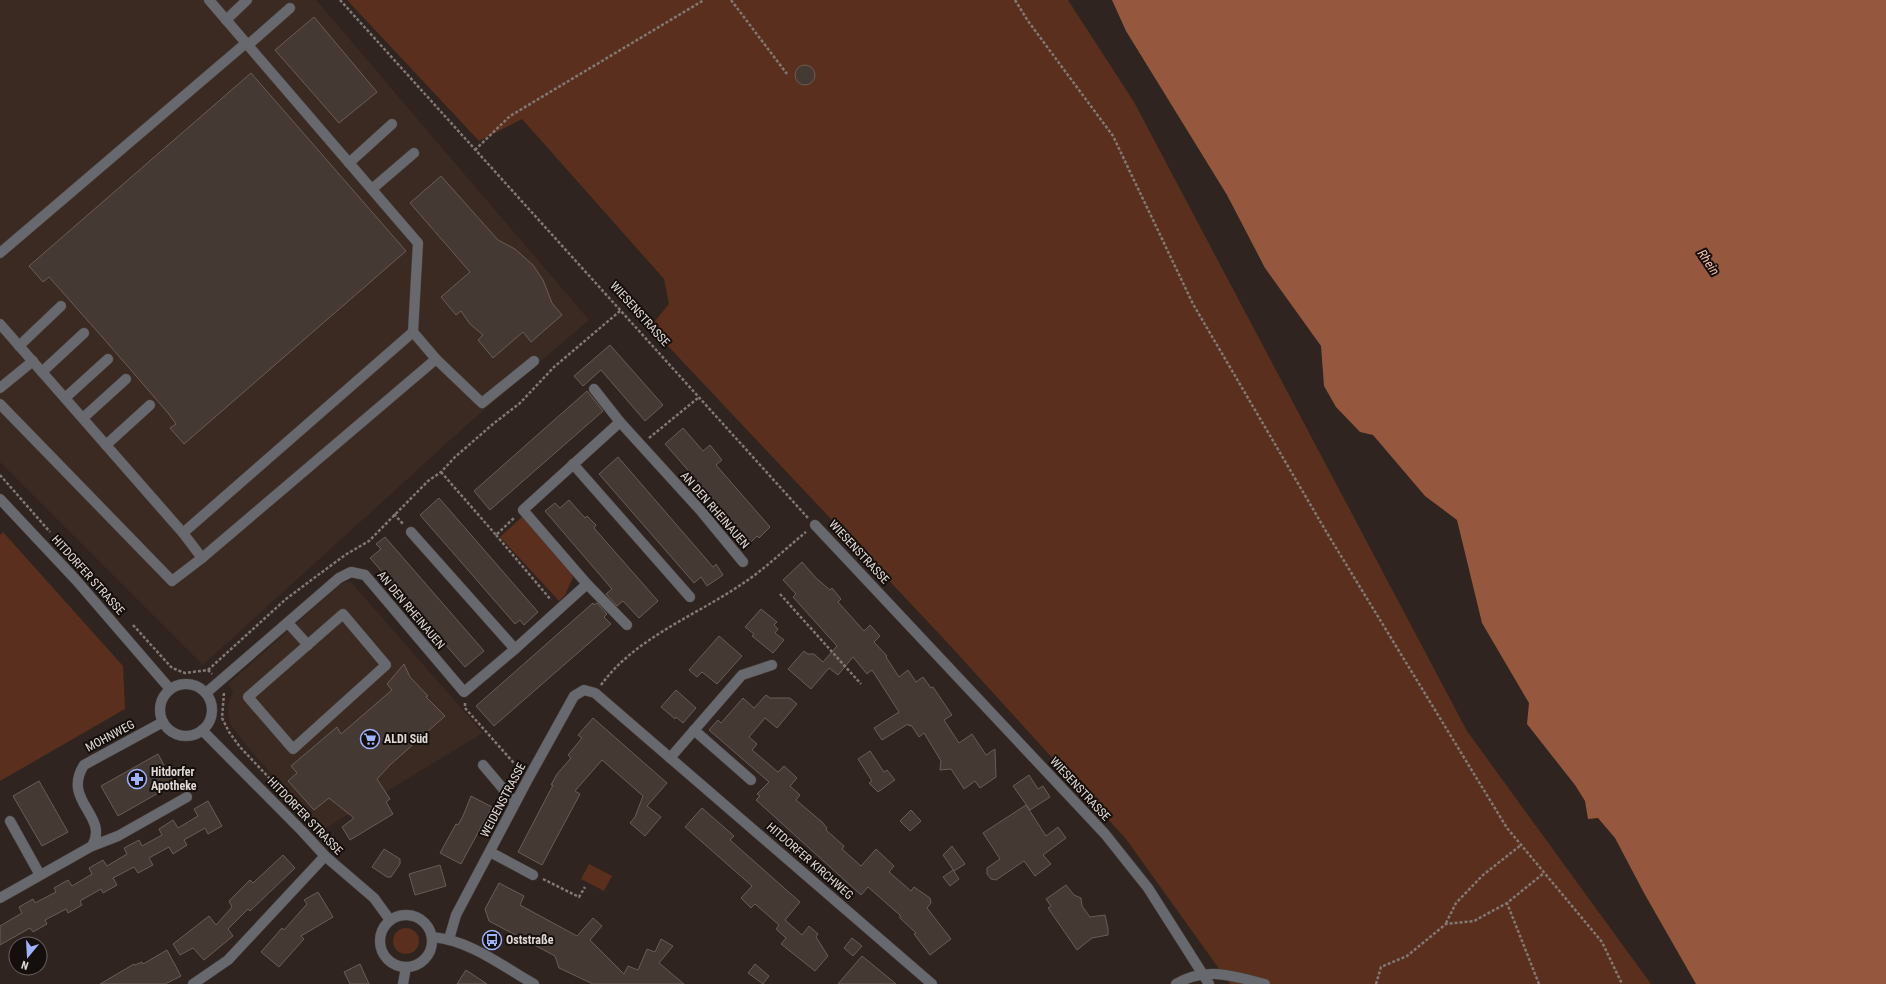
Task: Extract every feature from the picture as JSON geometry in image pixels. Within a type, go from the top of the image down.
[{"type":"street","points":[[209,0],[418,243],[413,332],[436,359],[482,403],[534,361]]},
{"type":"street","points":[[226,20],[248,0]]},
{"type":"street","points":[[0,253],[290,8]]},
{"type":"street","points":[[349,163],[392,124]]},
{"type":"street","points":[[372,189],[414,153]]},
{"type":"street","points":[[19,346],[61,306]]},
{"type":"street","points":[[0,324],[83,418],[202,558]]},
{"type":"street","points":[[183,534],[413,332]]},
{"type":"street","points":[[42,372],[84,333]]},
{"type":"street","points":[[65,398],[108,359]]},
{"type":"street","points":[[0,404],[172,581],[202,558],[436,359]]},
{"type":"street","points":[[0,388],[33,361]]},
{"type":"street","points":[[83,418],[126,379]]},
{"type":"street","name":"AN DEN RHEINAUEN","points":[[594,389],[620,422],[701,511],[743,562]]},
{"type":"street","points":[[106,445],[150,405]]},
{"type":"street","points":[[620,422],[523,510],[587,584],[627,625]]},
{"type":"street","points":[[573,464],[690,597]]},
{"type":"street","name":"HITDORFER STRASSE","points":[[0,499],[76,580],[170,689]]},
{"type":"street","name":"WIESENSTRASSE","points":[[815,525],[1105,834],[1148,888],[1209,984]]},
{"type":"street","points":[[411,532],[515,650]]},
{"type":"street","name":"AN DEN RHEINAUEN","points":[[206,693],[339,578],[351,572],[364,575],[464,692]]},
{"type":"street","points":[[464,692],[515,650],[587,584]]},
{"type":"street","points":[[343,614],[386,665],[293,749],[248,697],[308,645],[343,614]]},
{"type":"street","points":[[288,623],[308,645]]},
{"type":"street","points":[[670,758],[742,675],[772,665]]},
{"type":"street","points":[[185,684],[193,684],[206,693],[212,708],[210,720],[202,730],[195,734],[181,735],[169,729],[163,722],[160,714],[161,705],[164,696],[170,689],[185,684]]},
{"type":"street","name":"WEIDENSTRASSE","points":[[449,939],[456,915],[574,696],[584,690],[595,693]]},
{"type":"street","name":"HITDORFER KIRCHWEG","points":[[595,693],[932,984]]},
{"type":"street","name":"MOHNWEG","points":[[92,846],[97,838],[96,826],[76,788],[78,774],[84,765],[163,722]]},
{"type":"street","name":"HITDORFER STRASSE","points":[[202,730],[325,856],[374,898],[390,920]]},
{"type":"street","points":[[694,730],[751,780]]},
{"type":"street","points":[[483,765],[515,803]]},
{"type":"street","points":[[0,898],[92,846],[118,836],[187,796]]},
{"type":"street","points":[[10,821],[40,875]]},
{"type":"street","points":[[490,852],[534,875]]},
{"type":"street","points":[[193,984],[228,960],[325,856]]},
{"type":"street","points":[[403,915],[416,917],[424,922],[432,937],[431,948],[426,958],[417,964],[406,967],[395,965],[386,958],[381,949],[380,938],[383,928],[390,920],[403,915]]},
{"type":"street","points":[[432,937],[449,939],[472,948],[534,984]]},
{"type":"street","points":[[403,984],[406,967]]},
{"type":"street","points":[[1176,984],[1202,973],[1233,976],[1264,984]]},
{"type":"path","name":"WIESENSTRASSE","points":[[340,0],[698,398],[815,525]]},
{"type":"path","points":[[475,150],[510,116],[704,0]]},
{"type":"path","points":[[731,0],[787,74]]},
{"type":"path","points":[[1015,0],[1028,21],[1113,136],[1193,304],[1327,533],[1507,828],[1602,942],[1622,984]]},
{"type":"path","points":[[172,668],[185,673],[208,670],[286,599],[345,555],[369,541],[428,480],[441,472],[455,457],[525,398],[554,367],[620,311]]},
{"type":"path","points":[[641,445],[698,398]]},
{"type":"path","points":[[441,472],[559,610]]},
{"type":"path","points":[[496,535],[523,510]]},
{"type":"path","points":[[595,693],[612,670],[649,640],[743,584],[815,525]]},
{"type":"path","points":[[780,594],[861,684]]},
{"type":"path","points":[[208,670],[219,683],[224,694],[222,718],[224,724],[240,747],[305,814],[309,824],[303,832]]},
{"type":"path","points":[[464,692],[465,708],[528,779]]},
{"type":"path","points":[[1376,984],[1381,967],[1407,956],[1446,924],[1456,903],[1483,875],[1521,845]]},
{"type":"path","points":[[1446,924],[1474,921],[1507,903],[1544,873]]},
{"type":"path","points":[[534,875],[579,896],[585,887]]},
{"type":"path","points":[[1507,903],[1539,984]]},
{"type":"shaded area","points":[[0,0],[316,0],[589,320],[469,423],[203,665],[0,462]]},
{"type":"shaded area","points":[[347,0],[1068,0],[1134,102],[1467,731],[1651,984],[1230,984],[1126,839],[944,639],[650,327],[669,304],[664,279],[522,119],[479,141]]},
{"type":"shaded area","points":[[523,516],[570,570],[573,577],[565,595],[559,601],[500,537]]},
{"type":"shaded area","points":[[3,532],[123,666],[125,709],[0,781],[0,535]]},
{"type":"shaded area","points":[[351,582],[483,733],[321,831],[246,745],[229,722],[228,705],[233,691],[228,684],[341,584]]},
{"type":"shaded area","points":[[589,864],[612,876],[604,891],[581,879]]},
{"type":"shaded area","points":[[406,928],[415,932],[419,941],[415,950],[406,954],[397,950],[393,941],[397,932]]},
{"type":"water","name":"Rhein","points":[[1112,0],[1886,0],[1886,984],[1696,984],[1644,893],[1615,838],[1598,818],[1588,819],[1585,801],[1575,785],[1527,724],[1529,703],[1482,623],[1457,520],[1425,496],[1373,435],[1360,432],[1336,407],[1324,386],[1321,346],[1265,268],[1227,195],[1126,31]]},
{"type":"building","points":[[314,17],[377,92],[339,123],[275,50]]},
{"type":"building","points":[[805,65],[812,68],[815,75],[812,82],[805,85],[798,82],[795,75],[798,68]]},
{"type":"building","points":[[251,73],[406,251],[184,444],[170,428],[176,424],[168,413],[104,339],[49,277],[43,282],[29,266]]},
{"type":"building","points":[[441,176],[498,240],[515,249],[533,265],[543,280],[552,303],[562,315],[531,342],[523,332],[493,358],[478,340],[483,335],[470,324],[461,311],[456,315],[441,297],[470,272],[410,203]]},
{"type":"building","points":[[610,345],[663,405],[645,421],[601,370],[583,386],[574,376]]},
{"type":"building","points":[[587,391],[603,411],[490,510],[474,491]]},
{"type":"building","points":[[683,428],[703,451],[710,445],[722,460],[716,465],[770,527],[759,538],[757,536],[751,542],[665,444]]},
{"type":"building","points":[[618,457],[713,567],[716,564],[723,575],[707,586],[701,577],[694,583],[599,474]]},
{"type":"building","points":[[439,498],[538,612],[524,625],[520,620],[515,624],[420,515]]},
{"type":"building","points":[[569,500],[585,518],[587,516],[596,525],[594,528],[658,601],[639,618],[623,601],[617,606],[606,594],[612,589],[545,511],[555,503],[560,508]]},
{"type":"building","points":[[385,537],[484,651],[465,667],[370,558],[381,549],[376,544]]},
{"type":"building","points":[[802,562],[816,578],[830,590],[832,588],[841,599],[838,602],[864,631],[870,625],[880,636],[874,642],[887,656],[886,657],[899,677],[908,670],[916,682],[923,677],[931,688],[933,687],[952,715],[944,720],[959,743],[972,734],[986,755],[995,749],[996,777],[980,788],[975,781],[964,789],[951,769],[940,770],[941,761],[924,733],[919,737],[911,725],[909,726],[908,724],[882,740],[874,728],[899,712],[872,670],[867,674],[853,657],[838,675],[829,668],[811,689],[788,669],[804,651],[808,654],[814,654],[823,662],[837,646],[793,597],[796,594],[783,580]]},
{"type":"building","points":[[593,603],[594,605],[597,603],[607,614],[604,617],[611,624],[494,726],[476,706]]},
{"type":"building","points":[[761,609],[777,622],[774,625],[778,629],[775,633],[784,640],[773,653],[752,636],[754,634],[745,627]]},
{"type":"building","points":[[719,636],[742,656],[717,684],[702,672],[697,677],[689,670]]},
{"type":"building","name":"ALDI Süd","points":[[404,664],[410,677],[428,696],[426,697],[445,716],[390,765],[377,779],[390,799],[386,802],[393,814],[350,840],[342,827],[354,818],[329,798],[314,810],[288,781],[297,773],[291,766],[337,727],[341,734],[392,690],[387,684]]},
{"type":"building","points":[[676,690],[696,708],[683,723],[676,717],[675,719],[661,707]]},
{"type":"building","points":[[766,695],[770,698],[790,698],[797,704],[777,728],[765,718],[749,737],[757,744],[752,750],[778,772],[784,766],[797,778],[790,786],[800,795],[796,800],[822,822],[827,828],[826,830],[844,846],[842,849],[861,866],[876,849],[894,866],[889,872],[911,891],[914,887],[930,898],[931,903],[927,908],[951,939],[930,955],[914,934],[916,933],[900,918],[900,915],[868,887],[861,895],[756,800],[760,796],[757,794],[769,782],[709,730],[718,720],[721,723],[743,698],[754,708]]},
{"type":"building","points":[[593,718],[667,783],[647,806],[661,817],[645,836],[630,823],[635,817],[643,796],[602,760],[575,791],[580,794],[542,865],[518,852],[553,785],[551,785],[557,774],[571,758],[568,755],[582,738],[578,735]]},
{"type":"building","points":[[870,751],[884,772],[887,770],[895,780],[878,792],[869,783],[872,781],[858,759]]},
{"type":"building","points":[[158,754],[174,784],[118,816],[101,786]]},
{"type":"building","points":[[1029,775],[1038,789],[1043,786],[1050,797],[1030,810],[1013,786]]},
{"type":"building","points":[[39,781],[68,832],[42,846],[13,796]]},
{"type":"building","points":[[471,796],[492,807],[461,864],[440,853],[456,824],[458,825],[463,816]]},
{"type":"building","points":[[208,801],[222,826],[208,834],[205,828],[184,840],[187,845],[173,854],[169,847],[149,858],[153,865],[138,873],[134,867],[113,878],[117,885],[103,893],[101,889],[80,901],[82,905],[68,913],[66,909],[45,920],[47,924],[33,932],[30,928],[16,936],[8,936],[8,940],[0,945],[0,926],[22,913],[19,907],[33,899],[35,903],[56,892],[54,888],[68,880],[72,886],[92,874],[89,868],[103,860],[107,866],[127,854],[124,848],[139,840],[142,846],[162,835],[159,829],[173,820],[178,828],[198,816],[194,809]]},
{"type":"building","points":[[1026,805],[1046,836],[1058,827],[1066,838],[1043,855],[1051,864],[1035,876],[1024,861],[996,880],[991,879],[987,874],[987,868],[1000,859],[983,833]]},
{"type":"building","points":[[702,808],[734,836],[730,840],[800,902],[785,920],[802,935],[809,926],[818,934],[816,937],[828,956],[815,971],[781,944],[786,938],[776,929],[779,925],[755,904],[751,908],[741,898],[752,886],[685,827]]},
{"type":"building","points":[[911,810],[921,821],[910,831],[900,821]]},
{"type":"building","points":[[952,846],[965,864],[954,871],[943,855]]},
{"type":"building","points":[[384,849],[400,859],[400,864],[391,877],[387,877],[372,867]]},
{"type":"building","points":[[283,855],[295,868],[250,911],[248,909],[228,929],[233,936],[204,960],[193,948],[180,955],[173,944],[209,916],[216,925],[232,907],[229,901],[250,880],[253,883]]},
{"type":"building","points":[[440,865],[446,886],[415,895],[409,874]]},
{"type":"building","points":[[953,870],[959,879],[950,886],[943,877]]},
{"type":"building","points":[[499,883],[524,896],[520,905],[577,936],[593,918],[602,926],[590,940],[624,974],[628,966],[638,970],[647,949],[655,952],[661,939],[673,946],[659,963],[684,984],[593,984],[559,968],[555,956],[489,921],[485,909]]},
{"type":"building","points":[[1066,885],[1074,895],[1081,898],[1082,906],[1090,917],[1105,915],[1108,929],[1108,935],[1092,938],[1077,950],[1048,908],[1051,906],[1046,899]]},
{"type":"building","points":[[318,892],[333,917],[301,936],[304,939],[279,967],[261,952],[282,928],[284,930],[307,904],[304,900]]},
{"type":"building","points":[[852,938],[862,946],[853,956],[844,948]]},
{"type":"building","points":[[167,950],[181,976],[165,984],[100,984],[134,964],[135,965],[142,962],[143,964]]},
{"type":"building","points":[[862,956],[884,974],[896,984],[838,984]]},
{"type":"building","points":[[360,964],[369,984],[350,984],[344,972]]},
{"type":"building","points":[[755,964],[769,976],[763,984],[748,973]]},
{"type":"building","points":[[466,970],[487,984],[457,984]]},
{"type":"place","name":"ALDI Süd","points":[[370,739]]},
{"type":"place","name":"Hitdorfer Apotheke","points":[[137,779]]},
{"type":"place","name":"Oststraße","points":[[492,940]]}]
